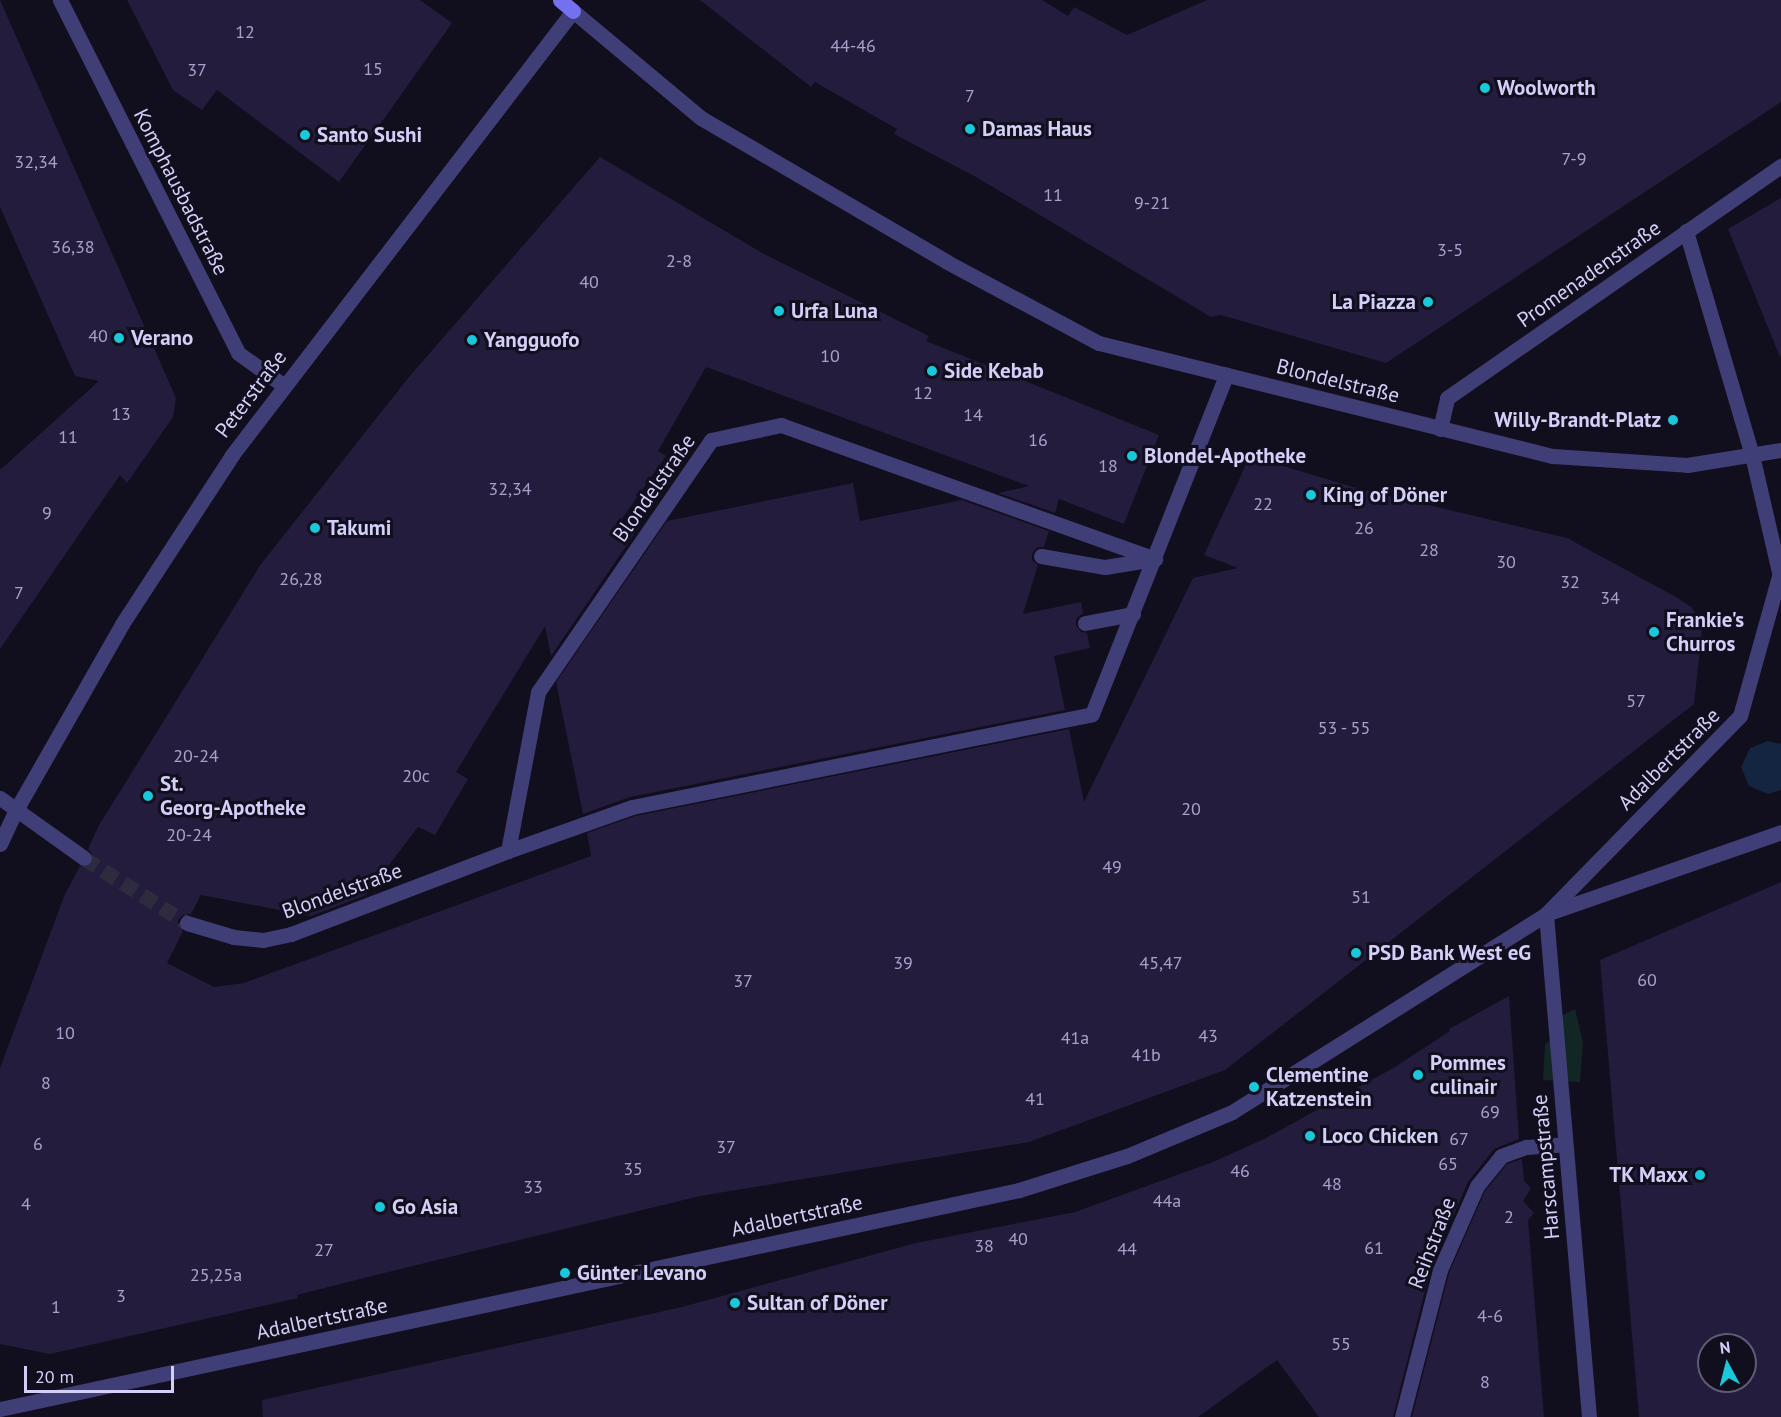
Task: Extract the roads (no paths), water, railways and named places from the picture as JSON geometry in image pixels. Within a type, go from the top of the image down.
[{"type":"street","name":"Komphausbadstraße","points":[[60,0],[238,353],[283,385]]},
{"type":"street","points":[[560,0],[574,4]]},
{"type":"street","name":"Peterstraße","points":[[0,844],[16,810],[122,624],[231,455],[283,385],[482,132],[574,4]]},
{"type":"street","name":"Blondelstraße","points":[[574,4],[701,118],[947,262],[1099,343],[1440,429]]},
{"type":"street","name":"Promenadenstraße","points":[[1440,429],[1447,398],[1781,166]]},
{"type":"street","points":[[1686,231],[1752,455],[1780,578]]},
{"type":"street","name":"Blondelstraße","points":[[187,923],[234,937],[263,940],[291,934],[508,851],[632,807],[1092,714],[1226,375]]},
{"type":"street","name":"Blondelstraße","points":[[508,851],[538,692],[711,440],[781,425],[1155,559]]},
{"type":"street","points":[[1440,429],[1553,456],[1687,465],[1781,450]]},
{"type":"street","points":[[1041,556],[1105,567],[1155,559]]},
{"type":"street","name":"Adalbertstraße","points":[[1546,914],[1740,716],[1780,578]]},
{"type":"street","points":[[1085,623],[1133,615]]},
{"type":"street","points":[[0,798],[84,858]]},
{"type":"street","name":"Adalbertstraße","points":[[0,1409],[1019,1190],[1127,1156],[1232,1112],[1546,914],[1781,832]]},
{"type":"street","name":"Harscampstraße","points":[[1546,914],[1589,1417]]},
{"type":"street","name":"Reihstraße","points":[[1402,1417],[1440,1270],[1478,1186],[1501,1156],[1526,1147],[1565,1144]]},
{"type":"water","points":[[1768,741],[1781,744],[1781,790],[1768,794],[1749,786],[1741,767],[1750,748]]},
{"type":"tunnel","points":[[84,858],[187,923]]},
{"type":"place","name":"Woolworth","points":[[1485,88]]},
{"type":"place","name":"Damas Haus","points":[[970,129]]},
{"type":"place","name":"Santo Sushi","points":[[305,135]]},
{"type":"place","name":"La Piazza","points":[[1428,302]]},
{"type":"place","name":"Urfa Luna","points":[[779,311]]},
{"type":"place","name":"Verano","points":[[119,338]]},
{"type":"place","name":"Yangguofo","points":[[472,340]]},
{"type":"place","name":"Side Kebab","points":[[932,371]]},
{"type":"place","name":"Willy-Brandt-Platz","points":[[1673,420]]},
{"type":"place","name":"Blondel-Apotheke","points":[[1132,456]]},
{"type":"place","name":"King of Döner","points":[[1311,495]]},
{"type":"place","name":"Takumi","points":[[315,528]]},
{"type":"place","name":"Frankie's Churros","points":[[1654,632]]},
{"type":"place","name":"St. Georg-Apotheke","points":[[148,796]]},
{"type":"place","name":"PSD Bank West eG","points":[[1356,953]]},
{"type":"place","name":"Pommes culinair","points":[[1418,1075]]},
{"type":"place","name":"Clementine Katzenstein","points":[[1254,1087]]},
{"type":"place","name":"Loco Chicken","points":[[1310,1136]]},
{"type":"place","name":"TK Maxx","points":[[1700,1175]]},
{"type":"place","name":"Go Asia","points":[[380,1207]]},
{"type":"place","name":"Günter Levano","points":[[565,1273]]},
{"type":"place","name":"Sultan of Döner","points":[[735,1303]]}]
